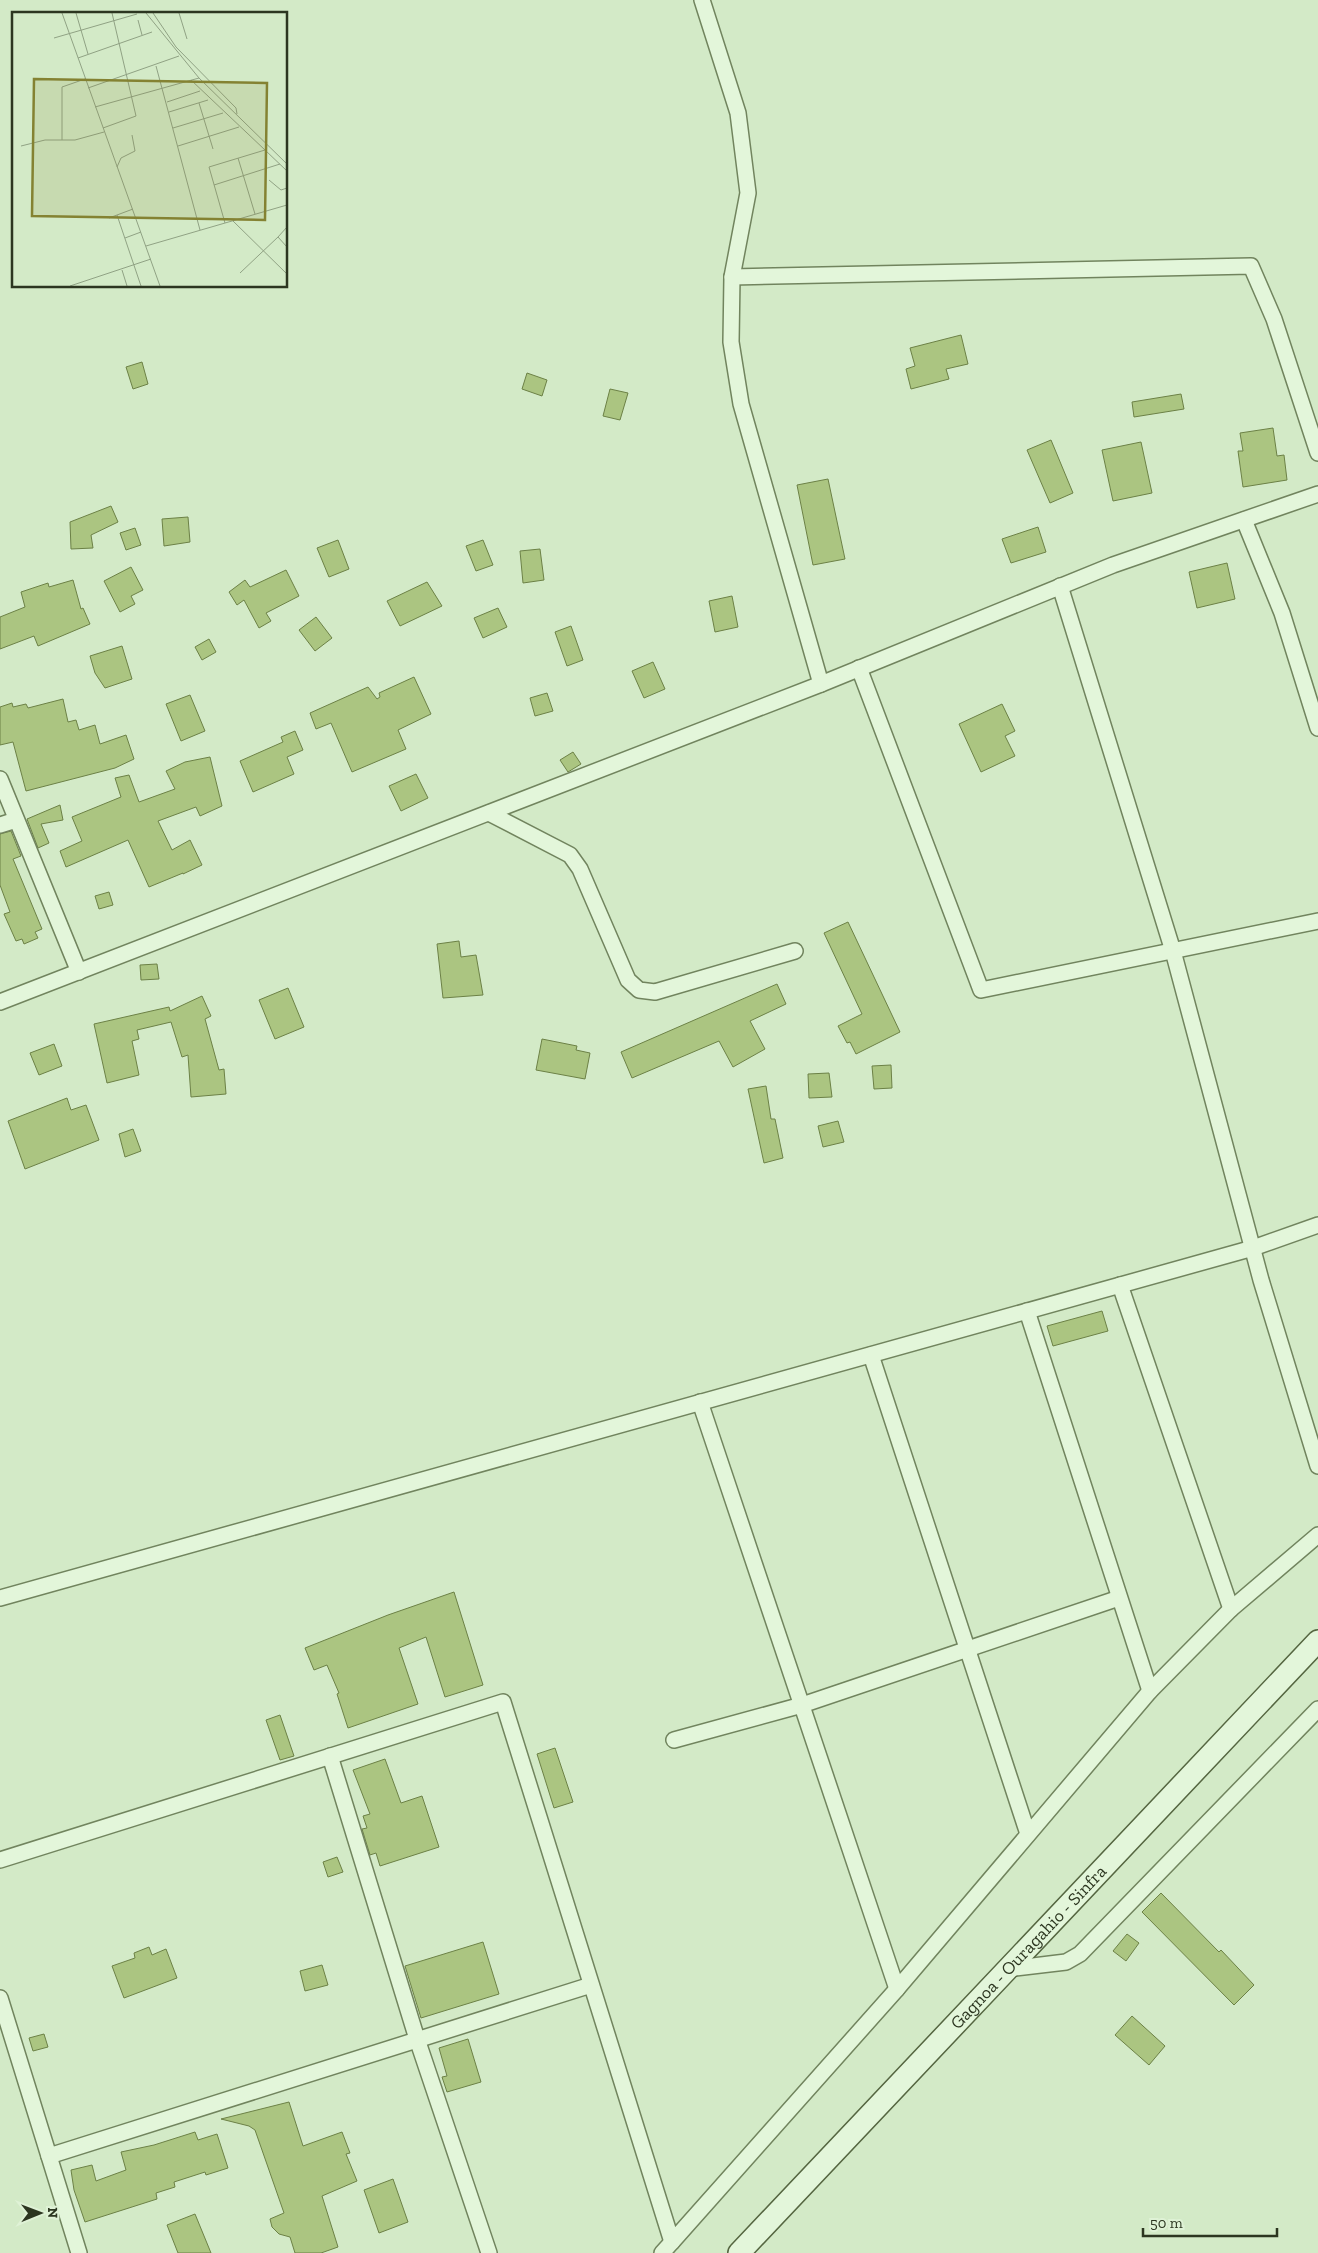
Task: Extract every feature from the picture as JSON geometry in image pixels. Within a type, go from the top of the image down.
[{"type":"main road","name":"Gagnoa - Ouragahio - Sinfra","points":[[739,2253],[1318,1641]]},
{"type":"street","points":[[702,0],[738,113],[748,193],[732,277],[731,342],[741,404],[821,684]]},
{"type":"street","points":[[732,277],[1251,266],[1274,319],[1318,453]]},
{"type":"street","points":[[0,1002],[821,684],[1113,565],[1318,494]]},
{"type":"street","points":[[1244,520],[1282,613],[1318,728]]},
{"type":"street","points":[[1060,586],[1173,951],[1252,1248],[1304,1426],[1318,1466]]},
{"type":"street","points":[[859,668],[981,990],[1318,921]]},
{"type":"street","points":[[0,779],[79,972]]},
{"type":"street","points":[[489,813],[570,855],[580,869],[628,980],[639,990],[655,992],[795,951]]},
{"type":"street","points":[[0,825],[16,820]]},
{"type":"street","points":[[0,1598],[1252,1248],[1318,1225]]},
{"type":"street","points":[[1120,1285],[1232,1609]]},
{"type":"street","points":[[1026,1311],[1150,1691]]},
{"type":"street","points":[[871,1354],[1028,1834]]},
{"type":"street","points":[[700,1402],[897,1990]]},
{"type":"street","points":[[667,2247],[897,1990],[1150,1691],[1232,1609],[1318,1535]]},
{"type":"street","points":[[674,1740],[802,1705],[1119,1598]]},
{"type":"street","points":[[0,1860],[502,1702],[591,1985],[667,2247]]},
{"type":"street","points":[[1008,1969],[1066,1962],[1080,1954],[1318,1709]]},
{"type":"street","points":[[330,1756],[417,2039],[489,2253]]},
{"type":"street","points":[[49,2156],[591,1985]]},
{"type":"street","points":[[0,1998],[80,2253]]},
{"type":"building","points":[[961,335],[968,364],[946,369],[949,379],[911,389],[906,369],[915,366],[910,348]]},
{"type":"building","points":[[142,362],[148,384],[133,389],[126,367]]},
{"type":"building","points":[[527,373],[547,380],[542,396],[522,389]]},
{"type":"building","points":[[610,389],[628,393],[620,420],[603,416]]},
{"type":"building","points":[[1181,394],[1184,409],[1134,417],[1132,402]]},
{"type":"building","points":[[1273,428],[1277,456],[1284,455],[1287,480],[1243,487],[1238,451],[1243,451],[1240,433]]},
{"type":"building","points":[[1051,440],[1073,493],[1050,503],[1027,450]]},
{"type":"building","points":[[1141,442],[1152,493],[1113,501],[1102,450]]},
{"type":"building","points":[[828,479],[845,559],[813,565],[797,485]]},
{"type":"building","points":[[111,506],[118,522],[91,535],[93,548],[71,549],[70,522]]},
{"type":"building","points":[[188,517],[190,542],[164,546],[162,519]]},
{"type":"building","points":[[1038,527],[1046,552],[1011,563],[1002,539]]},
{"type":"building","points":[[135,528],[141,545],[126,550],[120,533]]},
{"type":"building","points":[[338,540],[349,569],[329,577],[317,548]]},
{"type":"building","points":[[483,540],[493,565],[476,571],[466,546]]},
{"type":"building","points":[[540,549],[544,580],[523,583],[520,551]]},
{"type":"building","points":[[1227,563],[1235,599],[1197,608],[1189,572]]},
{"type":"building","points":[[131,567],[143,590],[131,596],[135,604],[120,612],[104,581]]},
{"type":"building","points":[[286,570],[299,596],[266,613],[271,621],[259,628],[244,600],[237,605],[229,592],[245,580],[250,587]]},
{"type":"building","points":[[73,580],[81,609],[83,608],[90,624],[38,646],[34,636],[0,649],[0,617],[25,607],[21,592],[48,583],[49,587]]},
{"type":"building","points":[[427,582],[442,606],[400,626],[387,601]]},
{"type":"building","points":[[732,596],[738,627],[715,632],[709,601]]},
{"type":"building","points":[[498,608],[507,627],[483,638],[474,618]]},
{"type":"building","points":[[316,617],[332,638],[315,651],[299,630]]},
{"type":"building","points":[[571,626],[583,660],[567,666],[555,632]]},
{"type":"building","points":[[209,639],[216,652],[202,660],[195,647]]},
{"type":"building","points":[[122,646],[132,679],[105,688],[95,673],[90,656]]},
{"type":"building","points":[[653,662],[665,689],[644,698],[632,671]]},
{"type":"building","points":[[414,677],[431,714],[398,730],[406,749],[352,772],[331,723],[316,729],[310,713],[368,687],[377,699],[380,697],[379,693]]},
{"type":"building","points":[[547,693],[553,711],[535,716],[530,698]]},
{"type":"building","points":[[190,695],[205,731],[181,741],[166,704]]},
{"type":"building","points":[[63,699],[68,722],[76,720],[79,730],[95,725],[100,744],[126,735],[134,759],[115,768],[26,791],[13,742],[0,745],[0,707],[12,703],[13,707],[26,704],[28,708]]},
{"type":"building","points":[[1002,704],[1015,731],[1005,736],[1015,756],[981,772],[959,724]]},
{"type":"building","points":[[295,731],[303,750],[287,757],[294,774],[253,792],[240,761],[283,742],[281,737]]},
{"type":"building","points":[[573,752],[581,764],[568,772],[560,760]]},
{"type":"building","points":[[210,757],[222,806],[200,816],[196,807],[158,821],[172,850],[190,840],[202,865],[149,887],[128,840],[66,867],[60,851],[82,841],[72,817],[121,797],[115,778],[129,775],[139,802],[175,789],[166,771],[185,762]]},
{"type":"building","points":[[416,774],[428,798],[401,811],[389,786]]},
{"type":"building","points":[[60,805],[63,820],[41,824],[49,843],[38,848],[27,819]]},
{"type":"building","points":[[11,831],[21,856],[13,859],[42,929],[35,932],[38,938],[24,944],[22,939],[16,941],[4,914],[10,912],[0,885],[0,834]]},
{"type":"building","points":[[109,892],[113,905],[99,909],[95,896]]},
{"type":"building","points":[[848,922],[900,1032],[856,1054],[850,1042],[847,1043],[838,1026],[862,1014],[824,933]]},
{"type":"building","points":[[459,941],[461,957],[476,955],[483,995],[443,998],[437,944]]},
{"type":"building","points":[[157,964],[159,979],[141,980],[140,965]]},
{"type":"building","points":[[777,984],[786,1004],[750,1021],[765,1049],[733,1067],[719,1041],[632,1078],[621,1052]]},
{"type":"building","points":[[288,988],[304,1027],[275,1039],[259,1000]]},
{"type":"building","points":[[202,996],[211,1016],[205,1019],[219,1070],[224,1069],[226,1094],[191,1097],[188,1055],[182,1057],[171,1022],[137,1030],[139,1039],[132,1041],[139,1075],[107,1083],[94,1024],[169,1007],[170,1011]]},
{"type":"building","points":[[542,1039],[577,1046],[576,1050],[590,1053],[585,1079],[536,1070]]},
{"type":"building","points":[[54,1044],[62,1066],[39,1075],[30,1053]]},
{"type":"building","points":[[891,1065],[892,1088],[874,1089],[872,1066]]},
{"type":"building","points":[[829,1073],[832,1097],[809,1098],[808,1074]]},
{"type":"building","points":[[766,1086],[771,1119],[775,1119],[783,1158],[764,1163],[748,1089]]},
{"type":"building","points":[[67,1098],[71,1110],[86,1105],[99,1140],[25,1169],[8,1121]]},
{"type":"building","points":[[838,1121],[844,1142],[823,1147],[818,1126]]},
{"type":"building","points":[[133,1129],[141,1151],[125,1157],[119,1134]]},
{"type":"building","points":[[1102,1311],[1108,1331],[1053,1346],[1047,1326]]},
{"type":"building","points":[[454,1592],[483,1685],[445,1697],[426,1637],[399,1648],[418,1704],[348,1728],[337,1694],[339,1693],[327,1665],[314,1670],[305,1648],[388,1615]]},
{"type":"building","points":[[280,1715],[294,1756],[280,1760],[266,1720]]},
{"type":"building","points":[[555,1748],[573,1802],[554,1808],[537,1754]]},
{"type":"building","points":[[385,1759],[401,1803],[422,1796],[439,1847],[380,1866],[376,1853],[370,1855],[362,1829],[367,1828],[363,1816],[370,1814],[353,1770]]},
{"type":"building","points":[[337,1857],[343,1872],[328,1877],[323,1862]]},
{"type":"building","points":[[1161,1893],[1219,1952],[1221,1950],[1254,1985],[1234,2005],[1142,1912]]},
{"type":"building","points":[[1127,1934],[1139,1943],[1126,1961],[1113,1951]]},
{"type":"building","points":[[483,1942],[499,1994],[421,2018],[405,1966]]},
{"type":"building","points":[[149,1947],[152,1955],[166,1949],[177,1978],[124,1998],[112,1966],[135,1958],[134,1953]]},
{"type":"building","points":[[322,1965],[328,1985],[305,1991],[300,1971]]},
{"type":"building","points":[[1132,2016],[1165,2046],[1149,2065],[1115,2035]]},
{"type":"building","points":[[44,2034],[48,2047],[33,2051],[29,2038]]},
{"type":"building","points":[[468,2039],[481,2082],[447,2092],[442,2077],[447,2076],[439,2048]]},
{"type":"building","points":[[289,2102],[303,2146],[342,2132],[350,2153],[346,2154],[357,2181],[322,2196],[338,2247],[321,2253],[295,2253],[290,2237],[279,2234],[272,2227],[270,2219],[284,2213],[255,2130],[249,2126],[221,2119]]},
{"type":"building","points":[[195,2132],[198,2140],[217,2134],[228,2168],[206,2175],[205,2172],[174,2182],[175,2187],[156,2193],[157,2199],[85,2222],[74,2190],[71,2170],[92,2165],[96,2181],[126,2170],[121,2152],[154,2145]]},
{"type":"building","points":[[393,2179],[408,2222],[379,2233],[364,2190]]},
{"type":"building","points":[[195,2214],[211,2253],[178,2253],[167,2225]]}]
